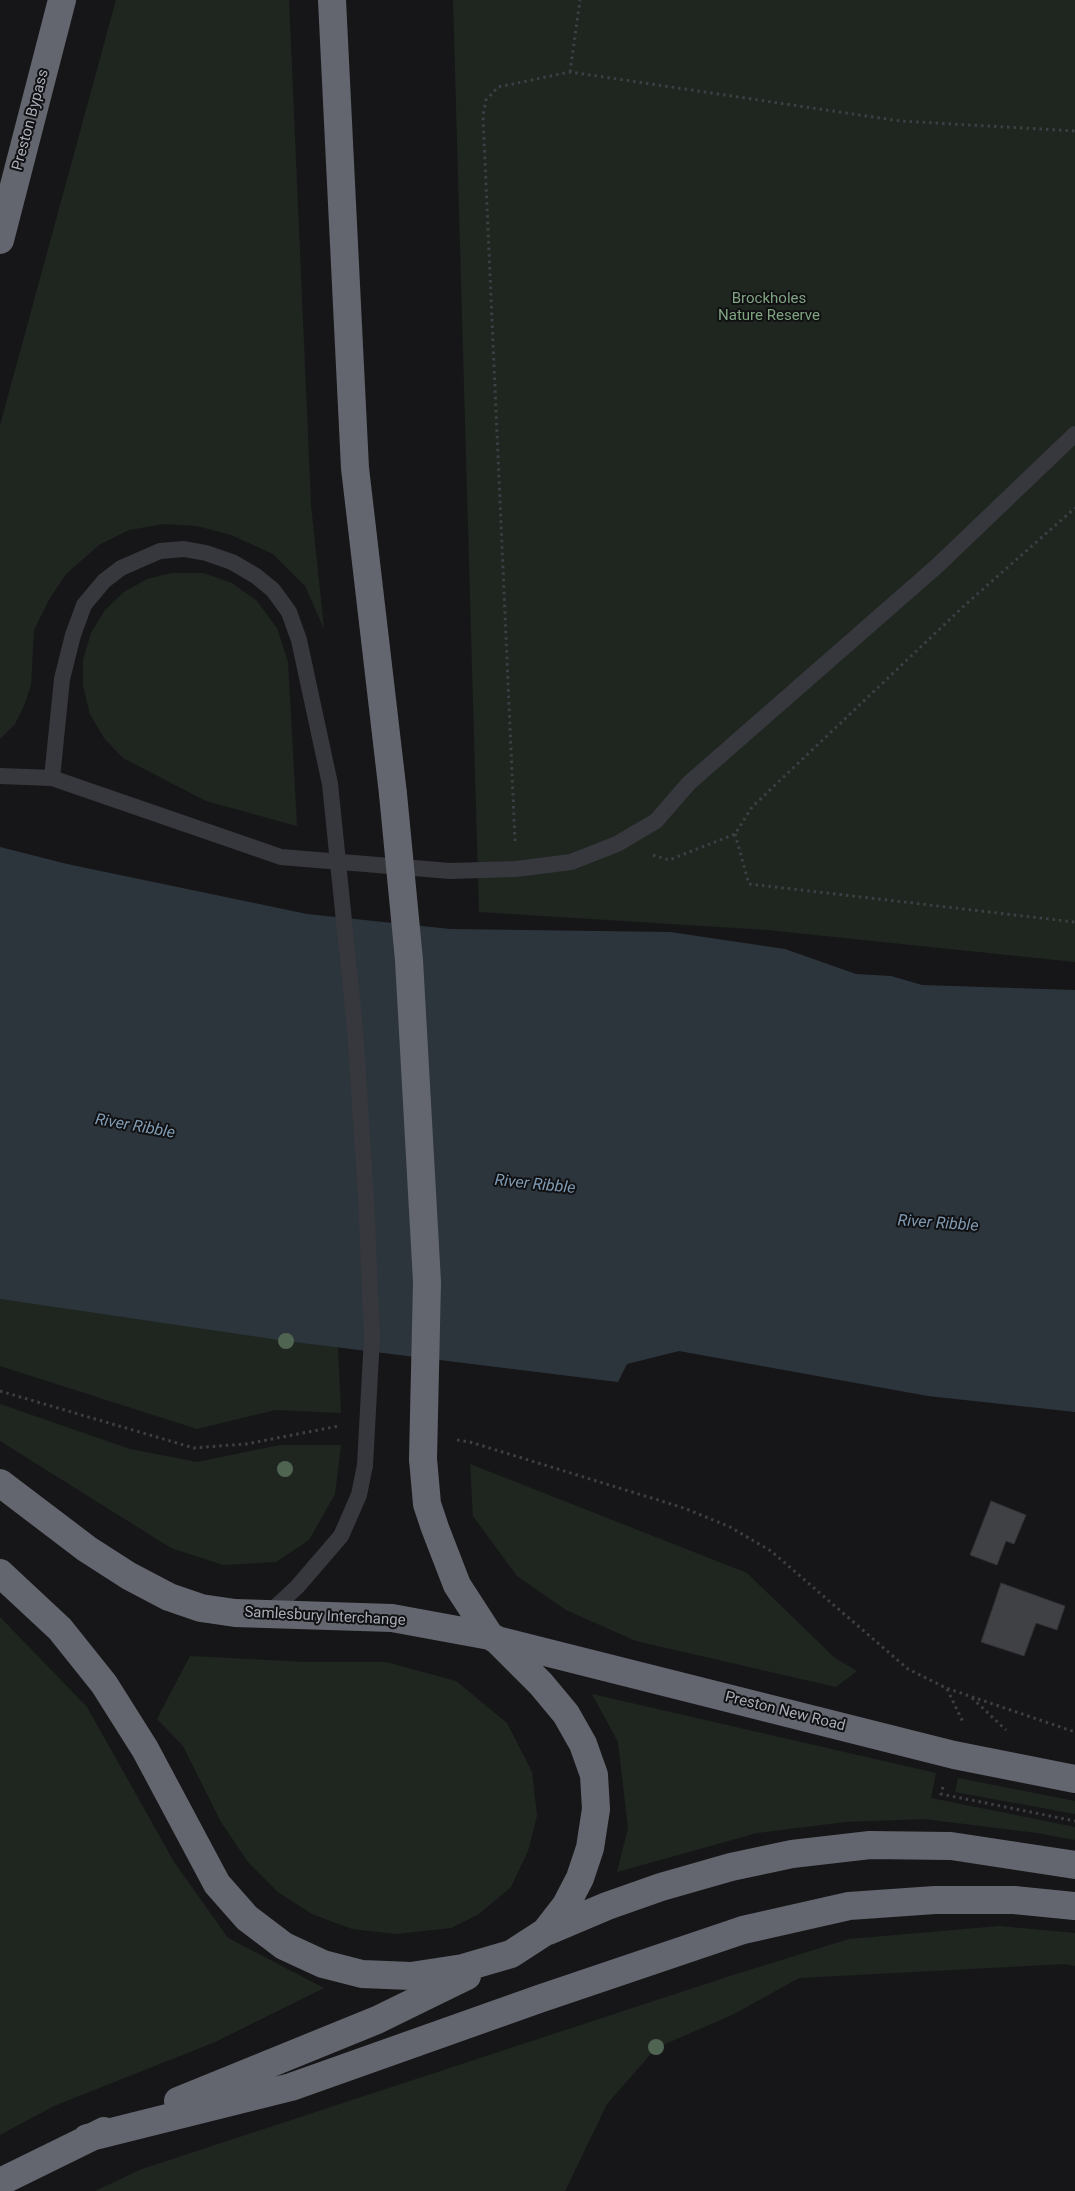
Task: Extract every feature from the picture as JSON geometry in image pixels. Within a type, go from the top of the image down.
[{"type":"highway","name":"Preston Bypass","points":[[0,240],[62,0]]},
{"type":"highway","points":[[332,0],[355,468],[393,794],[409,960],[427,1282],[423,1459],[427,1504],[457,1585],[493,1638],[541,1684],[566,1714],[583,1744],[594,1775],[596,1809],[590,1848],[580,1878],[566,1905],[545,1932]]},
{"type":"highway","name":"Samlesbury Interchange","points":[[0,1483],[88,1549],[129,1576],[169,1597],[201,1608],[235,1613],[392,1618],[493,1638]]},
{"type":"highway","points":[[0,1573],[60,1629],[104,1684],[145,1749],[216,1884],[247,1918],[284,1946],[323,1964],[362,1974],[411,1976],[463,1968],[511,1954]]},
{"type":"highway","name":"Preston New Road","points":[[493,1638],[954,1754],[1075,1779]]},
{"type":"highway","points":[[0,2182],[87,2138],[377,2020],[511,1954],[545,1932],[607,1906],[661,1887],[731,1867],[792,1854],[870,1845],[951,1846],[1075,1865]]},
{"type":"highway","points":[[87,2138],[291,2087],[539,1999],[743,1930],[849,1906],[935,1900],[1014,1900],[1075,1906]]},
{"type":"lane","points":[[0,776],[52,778],[281,857],[450,871],[516,869],[571,862],[617,844],[656,821],[689,783],[937,566],[1075,434]]},
{"type":"lane","points":[[52,778],[62,679],[73,635],[84,605],[104,581],[121,568],[160,552],[184,550],[206,553],[232,562],[256,576],[273,590],[288,612],[299,640],[330,784],[354,1028],[366,1198],[372,1337],[365,1465],[359,1495],[341,1536],[297,1587],[268,1614]]},
{"type":"path","points":[[570,72],[580,0]]},
{"type":"path","points":[[516,869],[482,116],[486,100],[498,88],[570,72],[900,121],[1075,131]]},
{"type":"path","points":[[617,844],[669,860],[736,834],[752,807],[966,604],[1075,508]]},
{"type":"path","points":[[736,834],[749,884],[1075,922]]},
{"type":"path","points":[[0,1391],[194,1448],[246,1444],[348,1424]]},
{"type":"path","points":[[452,1439],[470,1442],[684,1508],[730,1527],[771,1551],[908,1669],[946,1688],[1075,1732]]},
{"type":"green space","points":[[116,0],[289,0],[311,505],[324,629],[305,586],[273,554],[231,535],[197,526],[164,524],[129,530],[99,545],[66,574],[50,598],[34,630],[31,685],[24,706],[15,724],[0,739],[0,425]]},
{"type":"green space","name":"Brockholes Nature Reserve","points":[[453,0],[1075,0],[1075,962],[767,930],[479,912]]},
{"type":"green space","points":[[172,573],[203,573],[232,583],[257,601],[277,628],[288,662],[297,826],[206,801],[123,758],[104,738],[90,714],[83,686],[83,660],[91,633],[105,610],[124,592],[147,579]]},
{"type":"green space","points":[[0,1299],[338,1347],[341,1413],[275,1410],[197,1429],[0,1366]]},
{"type":"green space","points":[[0,1404],[130,1449],[197,1462],[280,1445],[341,1445],[335,1494],[309,1540],[276,1562],[223,1565],[171,1548],[0,1441]]},
{"type":"green space","points":[[470,1464],[747,1573],[835,1658],[857,1671],[836,1687],[636,1641],[566,1610],[517,1576],[473,1516]]},
{"type":"green space","points":[[0,1617],[87,1707],[174,1862],[228,1938],[324,1988],[215,2042],[54,2106],[0,2135]]},
{"type":"green space","points":[[190,1656],[306,1662],[386,1662],[456,1681],[507,1723],[532,1772],[537,1816],[528,1851],[511,1887],[479,1914],[451,1928],[396,1934],[352,1929],[312,1914],[278,1892],[248,1862],[221,1822],[183,1746],[157,1719]]},
{"type":"green space","points":[[592,1694],[936,1773],[931,1798],[1075,1827],[1075,1840],[1037,1833],[924,1819],[845,1822],[757,1833],[617,1872],[628,1828],[618,1742]]},
{"type":"green space","points":[[958,1778],[1075,1801],[1075,1814],[955,1792]]},
{"type":"green space","points":[[1000,1926],[1075,1933],[1075,1966],[1065,1964],[799,1978],[734,2014],[656,2048],[607,2104],[565,2191],[95,2191],[142,2169],[730,1976],[849,1939]]},
{"type":"water","name":"River Ribble","points":[[0,847],[67,864],[307,914],[450,929],[670,932],[785,949],[856,974],[891,976],[922,985],[1075,990],[1075,1412],[928,1396],[679,1351],[627,1364],[618,1382],[286,1341],[0,1299]]},
{"type":"building","points":[[991,1501],[1026,1515],[1014,1544],[1006,1541],[997,1565],[970,1555]]},
{"type":"building","points":[[1001,1583],[1065,1606],[1057,1630],[1036,1623],[1024,1656],[981,1642]]}]
